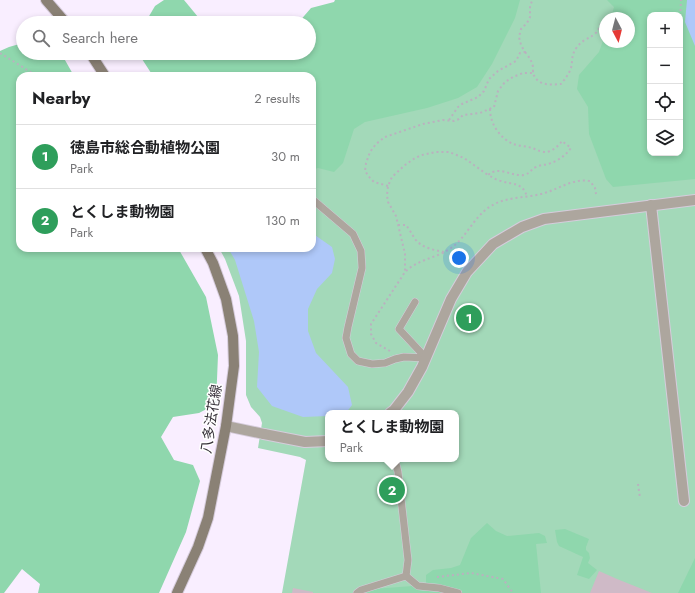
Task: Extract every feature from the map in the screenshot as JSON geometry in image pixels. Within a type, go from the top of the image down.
[{"type":"main road","points":[[46,0],[60,16]]},
{"type":"main road","points":[[95,60],[102,72]]},
{"type":"main road","name":"八多法花線","points":[[177,593],[198,547],[208,518],[226,426],[234,366],[233,336],[226,299],[213,263],[207,252]]},
{"type":"street","points":[[394,410],[408,392],[426,358],[451,299],[467,272],[493,244],[522,227],[544,219],[695,200]]},
{"type":"street","points":[[651,206],[684,501]]},
{"type":"street","points":[[226,426],[305,442],[325,441]]},
{"type":"lane","points":[[316,202],[353,234],[361,251],[362,268],[346,338],[351,354],[358,361],[372,364],[386,363],[404,357],[426,358]]},
{"type":"lane","points":[[415,302],[399,329],[426,358]]},
{"type":"lane","points":[[395,462],[398,472],[408,560],[406,576]]},
{"type":"lane","points":[[357,593],[361,590],[406,576]]},
{"type":"lane","points":[[406,576],[418,586],[439,588],[458,593]]},
{"type":"path","points":[[680,12],[681,0]]},
{"type":"path","points":[[532,1],[530,6],[530,17],[521,29],[519,38],[525,52],[530,57],[533,73],[537,79],[544,84],[561,84],[566,78],[571,67],[571,60],[578,45],[595,34],[599,29]]},
{"type":"path","points":[[449,120],[458,107],[478,97],[484,91],[489,79],[498,71],[516,62],[520,53],[525,52]]},
{"type":"path","points":[[0,53],[31,72]]},
{"type":"path","points":[[388,186],[374,182],[365,171],[370,152],[376,144],[385,137],[423,124],[443,120],[454,121],[463,115],[480,113],[490,109],[494,107],[498,90],[506,82],[523,73],[533,73]]},
{"type":"path","points":[[488,175],[500,171],[517,176],[524,175],[530,173],[534,167],[549,164],[560,159],[571,148],[562,141],[550,152],[514,144],[499,133],[494,126],[490,115],[490,109]]},
{"type":"path","points":[[405,272],[405,254],[396,216],[388,202],[387,195],[388,186],[392,177],[415,158],[436,152],[450,152],[464,158],[488,175],[500,181],[519,185],[524,189],[527,197]]},
{"type":"path","points":[[395,359],[392,353],[376,343],[371,334],[371,324],[405,272],[410,267],[420,261],[445,252],[458,243],[480,215],[491,206],[503,201],[542,194],[583,180],[590,181],[595,188],[596,194]]},
{"type":"path","points":[[398,225],[406,225],[416,240],[422,245],[434,250],[445,252]]},
{"type":"path","points":[[638,484],[640,498]]},
{"type":"path","points":[[434,578],[471,573],[503,579],[513,593]]},
{"type":"green space","points":[[164,0],[184,0],[197,16],[149,16],[155,6]]},
{"type":"green space","points":[[335,0],[520,0],[515,18],[492,64],[477,87],[458,98],[427,108],[365,122],[354,129],[343,163],[334,172],[316,169],[316,72],[150,72],[143,60],[316,60],[316,16],[304,16],[311,8],[334,2]]},
{"type":"green space","points":[[440,0],[695,0],[695,593],[282,593],[306,460],[300,457],[258,448],[262,423],[260,417],[251,407],[246,395],[246,341],[239,296],[221,252],[316,252],[316,74]]},
{"type":"green space","points":[[607,0],[695,0],[695,179],[613,187],[606,179],[589,134],[588,107],[577,89],[579,75],[599,52],[600,48],[635,48],[635,12],[613,12],[614,7]]},
{"type":"green space","points":[[16,45],[16,60],[65,60],[72,72],[16,72],[16,252],[180,252],[206,297],[218,355],[216,404],[199,413],[173,417],[161,437],[174,460],[193,465],[200,481],[186,532],[159,593],[38,593],[40,584],[22,569],[4,593],[0,593],[0,51]]},
{"type":"green space","points":[[487,523],[496,531],[507,536],[539,533],[545,536],[547,543],[536,544],[541,593],[362,593],[373,589],[426,585],[426,575],[433,570],[451,568],[460,565],[471,538]]},
{"type":"green space","points":[[565,529],[589,539],[586,547],[590,558],[588,563],[597,570],[589,579],[577,575],[583,557],[559,546],[557,542],[555,530]]},
{"type":"green space","points":[[695,558],[695,593],[678,593]]},
{"type":"water","points":[[687,0],[695,0],[695,46],[685,22]]},
{"type":"water","points":[[316,236],[332,247],[335,259],[332,273],[317,289],[308,309],[308,331],[316,353],[348,387],[352,405],[348,410],[325,410],[325,416],[303,417],[272,406],[257,387],[259,352],[254,321],[235,260],[230,252],[316,252]]},
{"type":"building","points":[[599,571],[617,579],[652,593],[590,593]]},
{"type":"building","points":[[293,588],[313,592],[313,593],[292,593]]},
{"type":"place","name":"徳島市総合動植物公園","points":[[469,318]]},
{"type":"place","name":"とくしま動物園","points":[[392,490]]}]
